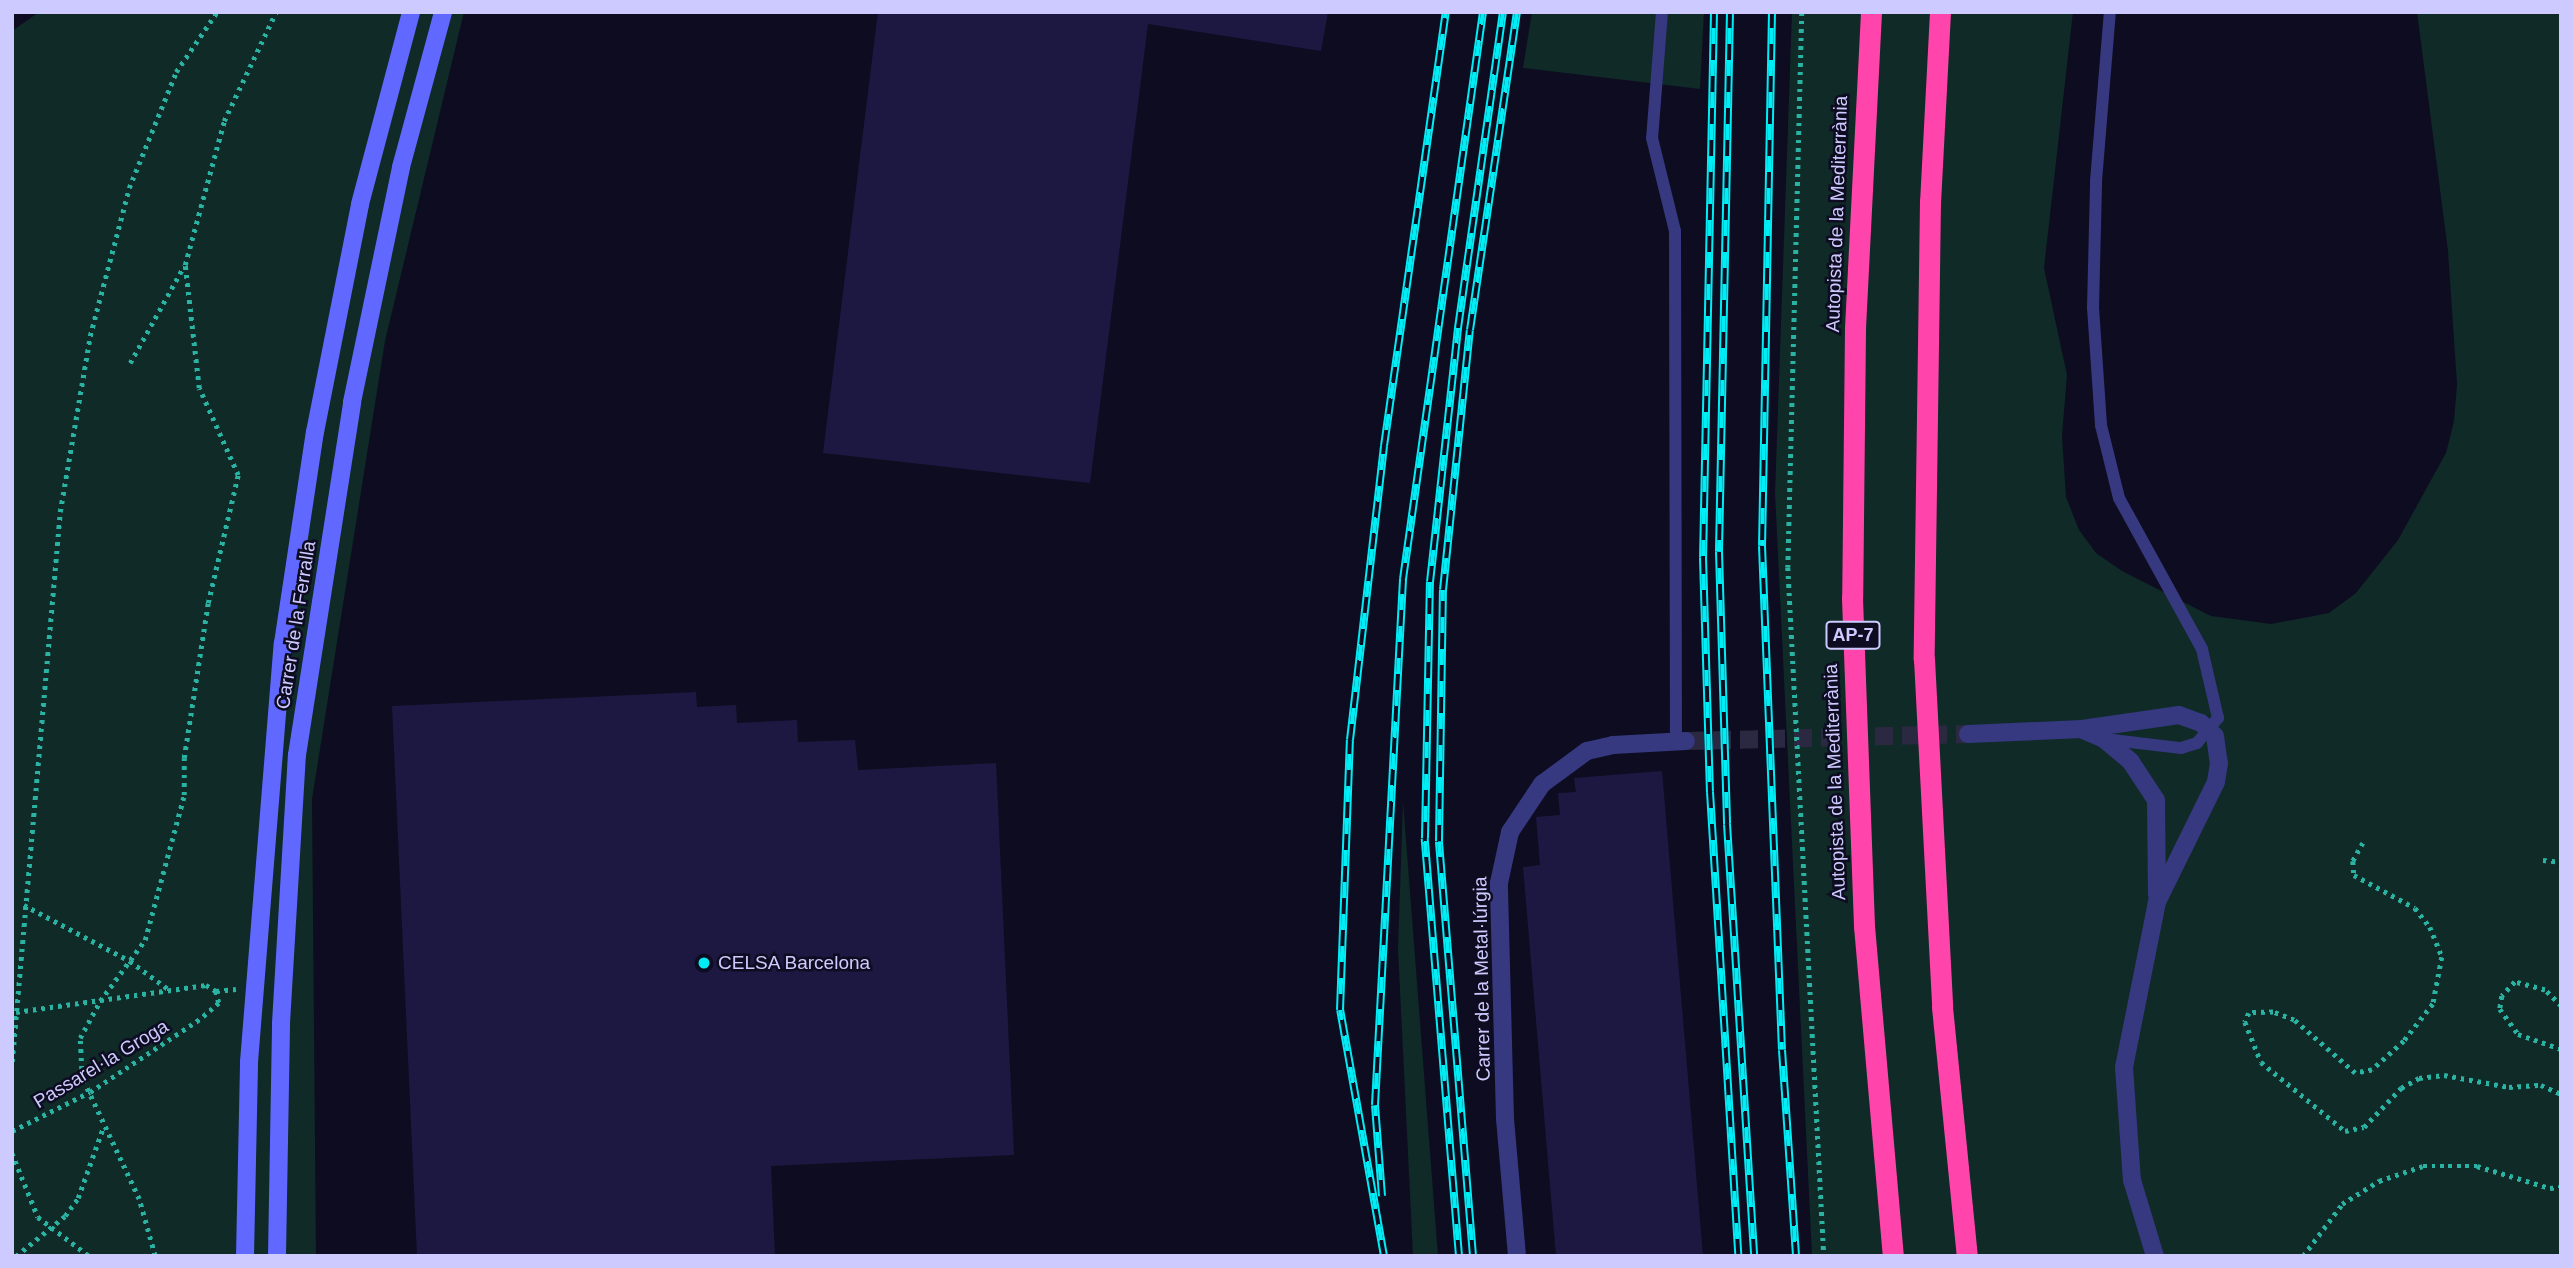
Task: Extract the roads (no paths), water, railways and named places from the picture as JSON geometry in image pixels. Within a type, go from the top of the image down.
[{"type":"highway","name":"Autopista de la Mediterrània","points":[[1871,12],[1855,329],[1852,612],[1864,926],[1894,1256]]},
{"type":"highway","points":[[1940,12],[1930,214],[1924,659],[1930,832],[1957,1180],[1967,1256]]},
{"type":"street","name":"Carrer de la Ferralla","points":[[245,1256],[249,1062],[284,643],[315,432],[357,217],[411,12]]},
{"type":"street","name":"Carrer de la Ferralla","points":[[277,1256],[281,1023],[297,755],[352,402],[401,167],[443,12]]},
{"type":"street","points":[[1968,734],[2082,729],[2179,715],[2191,717],[2210,731],[2218,751],[2216,782],[2157,902]]},
{"type":"street","points":[[2082,729],[2104,739],[2131,762],[2156,800],[2157,902],[2124,1067],[2132,1180],[2155,1256]]},
{"type":"street","name":"Carrer de la Metal·lúrgia","points":[[1517,1256],[1505,1119],[1499,883],[1510,832],[1542,784],[1587,751],[1613,745],[1681,741]]},
{"type":"lane","points":[[1662,12],[1652,138],[1675,231],[1681,741]]},
{"type":"lane","points":[[2104,739],[2181,748],[2197,743],[2210,731],[2218,718],[2202,649],[2119,498],[2101,425],[2093,308],[2096,181],[2110,12]]},
{"type":"tunnel","points":[[1686,741],[1968,734]]},
{"type":"railway","points":[[1384,1256],[1340,1010],[1350,740],[1384,446],[1446,12]]},
{"type":"railway","points":[[1382,1196],[1375,1105],[1403,579],[1483,12]]},
{"type":"railway","points":[[1459,1256],[1425,838],[1430,582],[1458,328],[1503,12]]},
{"type":"railway","points":[[1473,1256],[1439,841],[1443,590],[1470,330],[1517,12]]},
{"type":"railway","points":[[1714,12],[1703,558],[1710,792],[1738,1256]]},
{"type":"railway","points":[[1730,12],[1719,552],[1727,824],[1754,1256]]},
{"type":"railway","points":[[1772,12],[1762,546],[1782,1050],[1796,1256]]},
{"type":"place","name":"CELSA Barcelona","points":[[704,963]]}]
